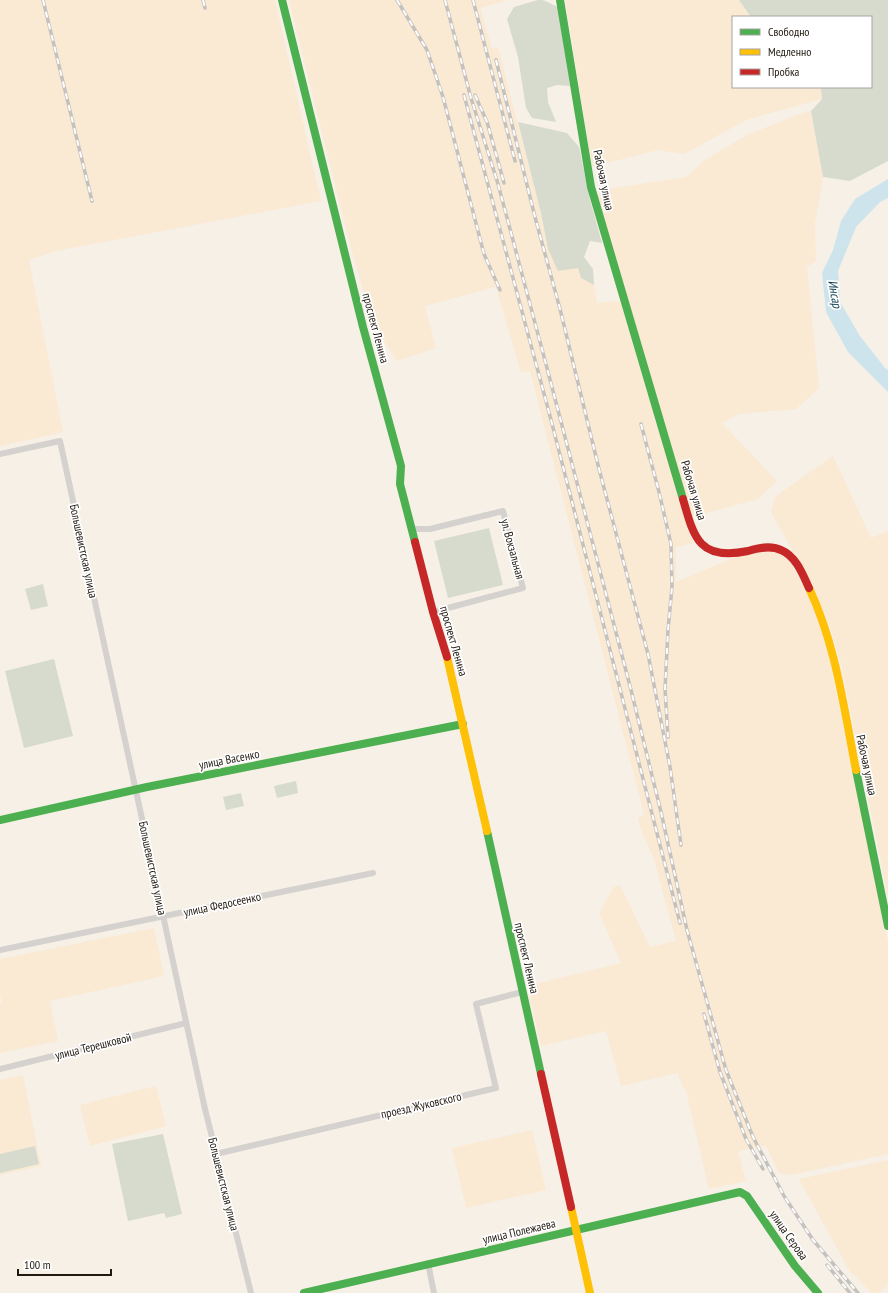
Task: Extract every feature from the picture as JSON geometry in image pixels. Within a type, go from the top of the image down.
[{"type":"main road","name":"проспект Ленина","points":[[282,0],[363,327],[401,466],[400,484],[449,663],[590,1293]]},
{"type":"main road","name":"Рабочая улица","points":[[560,0],[591,187],[688,518],[699,541],[717,554],[732,554],[768,547],[785,552],[792,557],[818,605],[833,652],[888,926]]},
{"type":"main road","name":"улица Васенко","points":[[0,820],[136,790],[463,724]]},
{"type":"main road","name":"улица Полежаева","points":[[304,1293],[725,1194],[740,1192]]},
{"type":"main road","name":"улица Серова","points":[[740,1192],[748,1196],[795,1266],[818,1293]]},
{"type":"street","name":"Большевистская улица","points":[[0,454],[60,441],[205,1109],[251,1293]]},
{"type":"street","name":"ул. Вокзальная","points":[[412,530],[430,529],[503,511],[523,588],[434,612]]},
{"type":"street","name":"улица Федосеенко","points":[[0,950],[373,873]]},
{"type":"street","name":"проезд Жуковского","points":[[216,1154],[496,1088],[476,1004],[522,992]]},
{"type":"street","name":"улица Терешковой","points":[[0,1069],[186,1023]]},
{"type":"street","points":[[428,1263],[434,1293]]},
{"type":"shaded area","points":[[0,0],[275,0],[321,201],[56,251],[29,260],[63,432],[0,446]]},
{"type":"shaded area","points":[[289,0],[508,0],[480,8],[492,49],[498,47],[541,213],[548,249],[578,268],[581,278],[594,285],[597,303],[620,301],[693,543],[676,547],[676,582],[745,553],[762,549],[775,551],[787,558],[796,569],[807,590],[825,638],[888,942],[888,1154],[791,1175],[779,1173],[766,1146],[747,1149],[738,1152],[746,1181],[709,1189],[686,1091],[682,1086],[678,1073],[621,1086],[606,1031],[541,1046],[527,986],[621,963],[599,913],[614,887],[620,885],[650,947],[676,941],[654,859],[642,833],[638,818],[644,814],[530,371],[521,372],[495,287],[425,306],[436,348],[397,361],[372,322],[351,248]]},
{"type":"shaded area","points":[[543,0],[558,7],[570,86],[557,85],[547,88],[548,102],[556,122],[532,118],[526,108],[518,57],[507,19],[514,7]]},
{"type":"shaded area","points":[[565,0],[739,0],[750,16],[732,16],[732,88],[821,88],[822,99],[746,120],[684,154],[658,150],[592,167]]},
{"type":"shaded area","points":[[739,0],[888,0],[888,161],[850,181],[823,177],[811,111],[822,99],[821,88],[872,88],[872,16],[750,16]]},
{"type":"shaded area","points":[[811,111],[823,177],[815,223],[816,261],[807,267],[819,388],[796,409],[739,414],[722,423],[777,481],[758,499],[692,517],[597,195],[614,188],[686,177],[705,160],[747,135],[802,113]]},
{"type":"shaded area","points":[[518,122],[567,133],[579,147],[590,200],[602,243],[590,241],[584,257],[593,269],[594,285],[581,278],[578,268],[558,271],[548,249],[541,213]]},
{"type":"shaded area","points":[[833,456],[871,538],[888,531],[888,897],[841,664],[827,617],[819,599],[771,512],[775,497]]},
{"type":"shaded area","points":[[489,528],[503,585],[448,598],[434,541]]},
{"type":"shaded area","points":[[43,584],[48,606],[31,610],[25,589]]},
{"type":"shaded area","points":[[54,659],[73,736],[24,748],[5,671]]},
{"type":"shaded area","points":[[296,781],[298,793],[277,798],[274,786]]},
{"type":"shaded area","points":[[241,793],[244,806],[226,810],[223,797]]},
{"type":"shaded area","points":[[154,928],[164,976],[50,1001],[58,1041],[0,1053],[0,1004],[2,1003],[0,992],[0,959]]},
{"type":"shaded area","points":[[23,1075],[41,1166],[0,1175],[0,1080]]},
{"type":"shaded area","points":[[156,1086],[166,1126],[90,1146],[80,1105]]},
{"type":"shaded area","points":[[532,1130],[546,1190],[466,1208],[452,1148]]},
{"type":"shaded area","points":[[163,1134],[182,1214],[166,1218],[164,1213],[128,1221],[112,1144]]},
{"type":"shaded area","points":[[35,1146],[39,1164],[0,1173],[0,1154]]},
{"type":"shaded area","points":[[888,1160],[888,1284],[879,1293],[872,1293],[849,1270],[799,1179]]},
{"type":"water","name":"Инсар","points":[[888,179],[888,198],[880,202],[856,227],[838,271],[840,302],[860,336],[888,370],[888,392],[848,352],[826,312],[822,273],[833,250],[841,221],[855,199]]},
{"type":"railway","points":[[43,0],[92,201]]},
{"type":"railway","points":[[203,0],[205,8]]},
{"type":"railway","points":[[397,0],[427,50],[443,97],[484,254],[500,290]]},
{"type":"railway","points":[[445,0],[471,98],[498,184],[547,368],[630,686],[661,812],[687,930],[726,1070],[753,1137],[784,1196],[813,1240],[858,1293]]},
{"type":"railway","points":[[473,0],[515,161]]},
{"type":"railway","points":[[496,60],[535,217],[560,309],[599,469],[648,654],[670,767],[681,845]]},
{"type":"railway","points":[[464,95],[550,416],[680,923]]},
{"type":"railway","points":[[475,95],[487,122],[504,183]]},
{"type":"railway","points":[[641,424],[671,544],[672,587],[665,689],[668,737]]},
{"type":"railway","points":[[704,1014],[720,1072],[746,1139],[763,1169]]},
{"type":"railway","points":[[827,1265],[850,1293]]},
{"type":"traffic: fast","points":[[282,0],[363,327],[401,466],[400,484],[415,542]]},
{"type":"traffic: fast","points":[[560,0],[591,187],[683,499]]},
{"type":"traffic: fast","points":[[0,820],[147,787],[463,724]]},
{"type":"traffic: fast","points":[[856,770],[888,926]]},
{"type":"traffic: fast","points":[[487,831],[541,1074]]},
{"type":"traffic: fast","points":[[576,1230],[740,1192],[747,1196],[795,1266],[818,1293]]},
{"type":"traffic: fast","points":[[304,1293],[576,1230]]},
{"type":"traffic: slow","points":[[809,588],[833,655],[856,770]]},
{"type":"traffic: slow","points":[[447,657],[487,831]]},
{"type":"traffic: slow","points":[[571,1207],[590,1293]]},
{"type":"traffic: jam","points":[[683,499],[696,536],[702,544],[709,549],[719,553],[732,553],[764,548],[777,548],[786,553],[795,561],[809,588]]},
{"type":"traffic: jam","points":[[415,542],[433,612],[447,657]]},
{"type":"traffic: jam","points":[[541,1074],[571,1207]]}]
